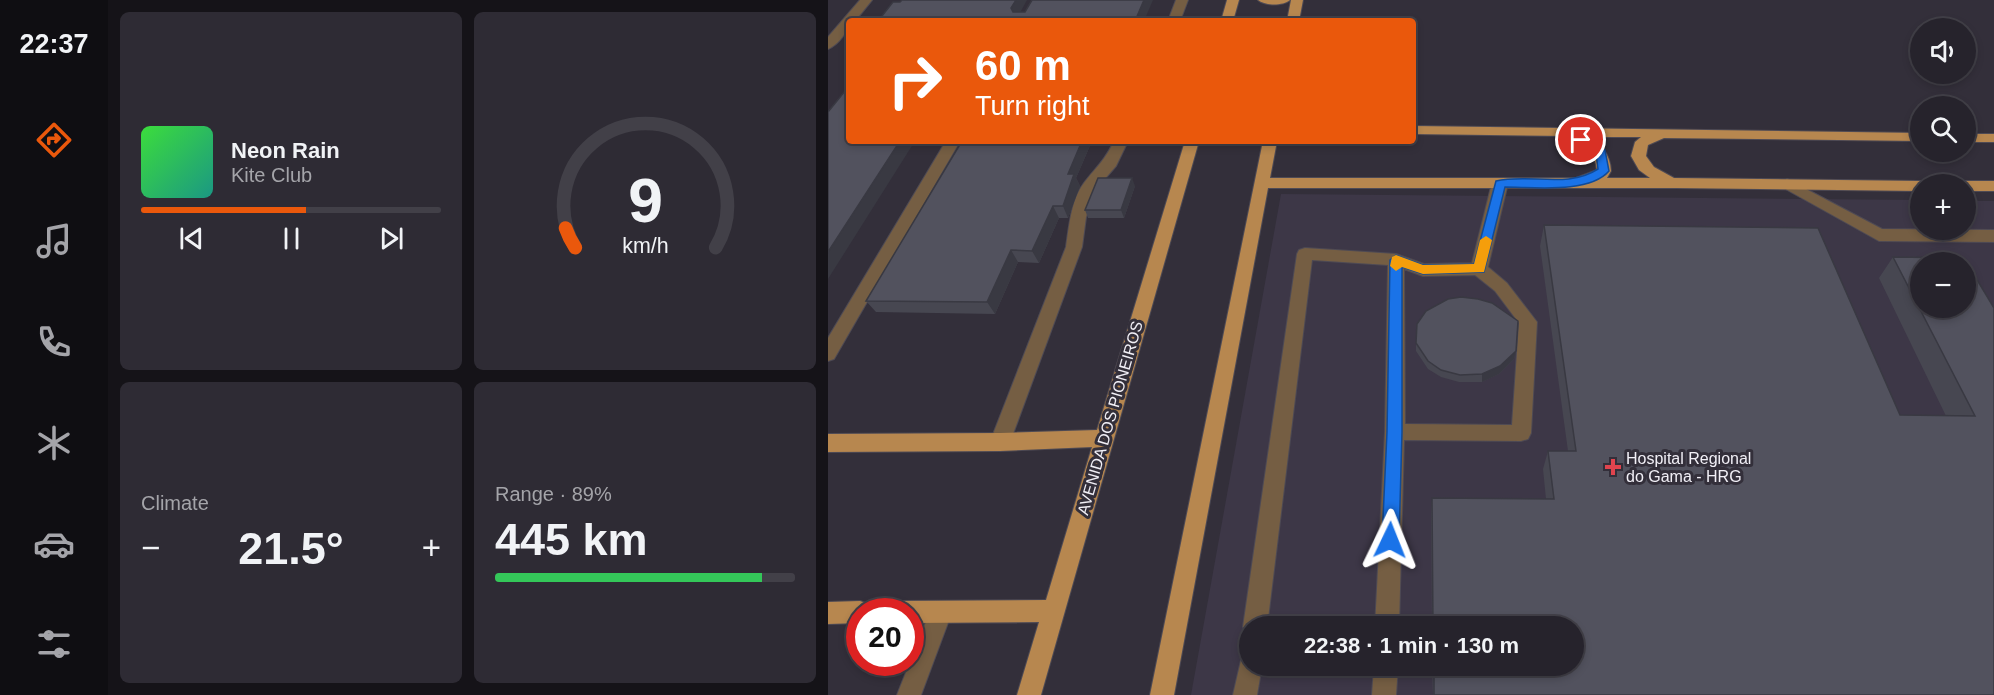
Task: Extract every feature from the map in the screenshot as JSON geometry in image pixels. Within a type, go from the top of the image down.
[{"type":"main road","points":[[1228,18],[1233,0]]},
{"type":"main road","points":[[1263,0],[1284,0]]},
{"type":"main road","points":[[1294,18],[1297,0]]},
{"type":"main road","points":[[1416,130],[1562,134],[1910,137]]},
{"type":"main road","points":[[1562,134],[1590,143],[1601,152],[1604,160],[1604,171],[1601,175],[1569,183]]},
{"type":"main road","points":[[1659,135],[1642,142],[1638,155],[1647,170],[1676,183]]},
{"type":"main road","points":[[1976,138],[1994,138]]},
{"type":"main road","name":"AVENIDA DOS PIONEIROS","points":[[1029,695],[1190,144]]},
{"type":"main road","points":[[1162,695],[1269,144]]},
{"type":"main road","points":[[1261,183],[1676,183],[1910,186]]},
{"type":"main road","points":[[1976,186],[1994,186]]},
{"type":"main road","points":[[828,442],[1000,442],[1104,438]]},
{"type":"main road","points":[[924,612],[1054,610]]},
{"type":"main road","points":[[828,613],[846,612]]},
{"type":"street","points":[[851,18],[866,0]]},
{"type":"street","points":[[1175,18],[1182,0]]},
{"type":"street","points":[[828,45],[846,24]]},
{"type":"street","points":[[828,354],[951,144]]},
{"type":"street","points":[[1000,442],[1074,247],[1078,217],[1089,187],[1111,163],[1120,144]]},
{"type":"street","points":[[1479,269],[1500,183]]},
{"type":"street","points":[[1788,184],[1879,236],[1994,236]]},
{"type":"street","points":[[1256,616],[1305,254],[1396,260],[1423,270],[1479,269],[1502,287],[1528,322],[1521,433],[1395,432]]},
{"type":"street","points":[[1387,616],[1395,432],[1396,260]]},
{"type":"street","points":[[909,695],[941,612]]},
{"type":"street","points":[[1245,695],[1248,676]]},
{"type":"street","points":[[1384,695],[1385,676]]},
{"type":"shaded area","name":"Hospital Regional do Gama - HRG","points":[[1281,194],[1910,200],[1910,240],[1976,240],[1976,201],[1994,201],[1994,695],[1191,695]]},
{"type":"building","points":[[902,0],[1016,0],[1011,8],[1013,12],[1025,12],[1032,0],[1144,0],[1136,18],[880,18],[893,2]]},
{"type":"building","points":[[846,90],[846,144],[898,144],[828,252],[828,112]]},
{"type":"building","points":[[960,144],[1081,144],[1068,174],[1074,174],[1063,206],[1053,206],[1032,251],[1011,250],[987,302],[866,301]]},
{"type":"building","points":[[1098,178],[1132,178],[1121,210],[1085,210]]},
{"type":"building","points":[[1544,225],[1818,228],[1900,415],[1975,416],[1924,318],[1976,318],[1976,278],[1994,308],[1994,695],[1434,695],[1434,676],[1584,676],[1584,616],[1433,616],[1432,498],[1554,499],[1548,451],[1576,451]]},
{"type":"building","points":[[1893,257],[1910,257],[1910,290]]},
{"type":"building","points":[[1461,297],[1492,303],[1518,321],[1516,351],[1500,366],[1482,374],[1460,375],[1441,370],[1428,361],[1416,343],[1417,324],[1426,311],[1448,299]]},
{"type":"slow traffic","points":[[1396,266],[1396,260],[1423,270],[1479,269],[1486,240]]},
{"type":"place","name":"Hospital Regional do Gama - HRG","points":[[1613,467]]},
{"type":"route","points":[[1390,540],[1395,432],[1396,260],[1423,270],[1479,269],[1500,183],[1569,183],[1601,175],[1604,171],[1601,152],[1590,143],[1581,140]]}]
